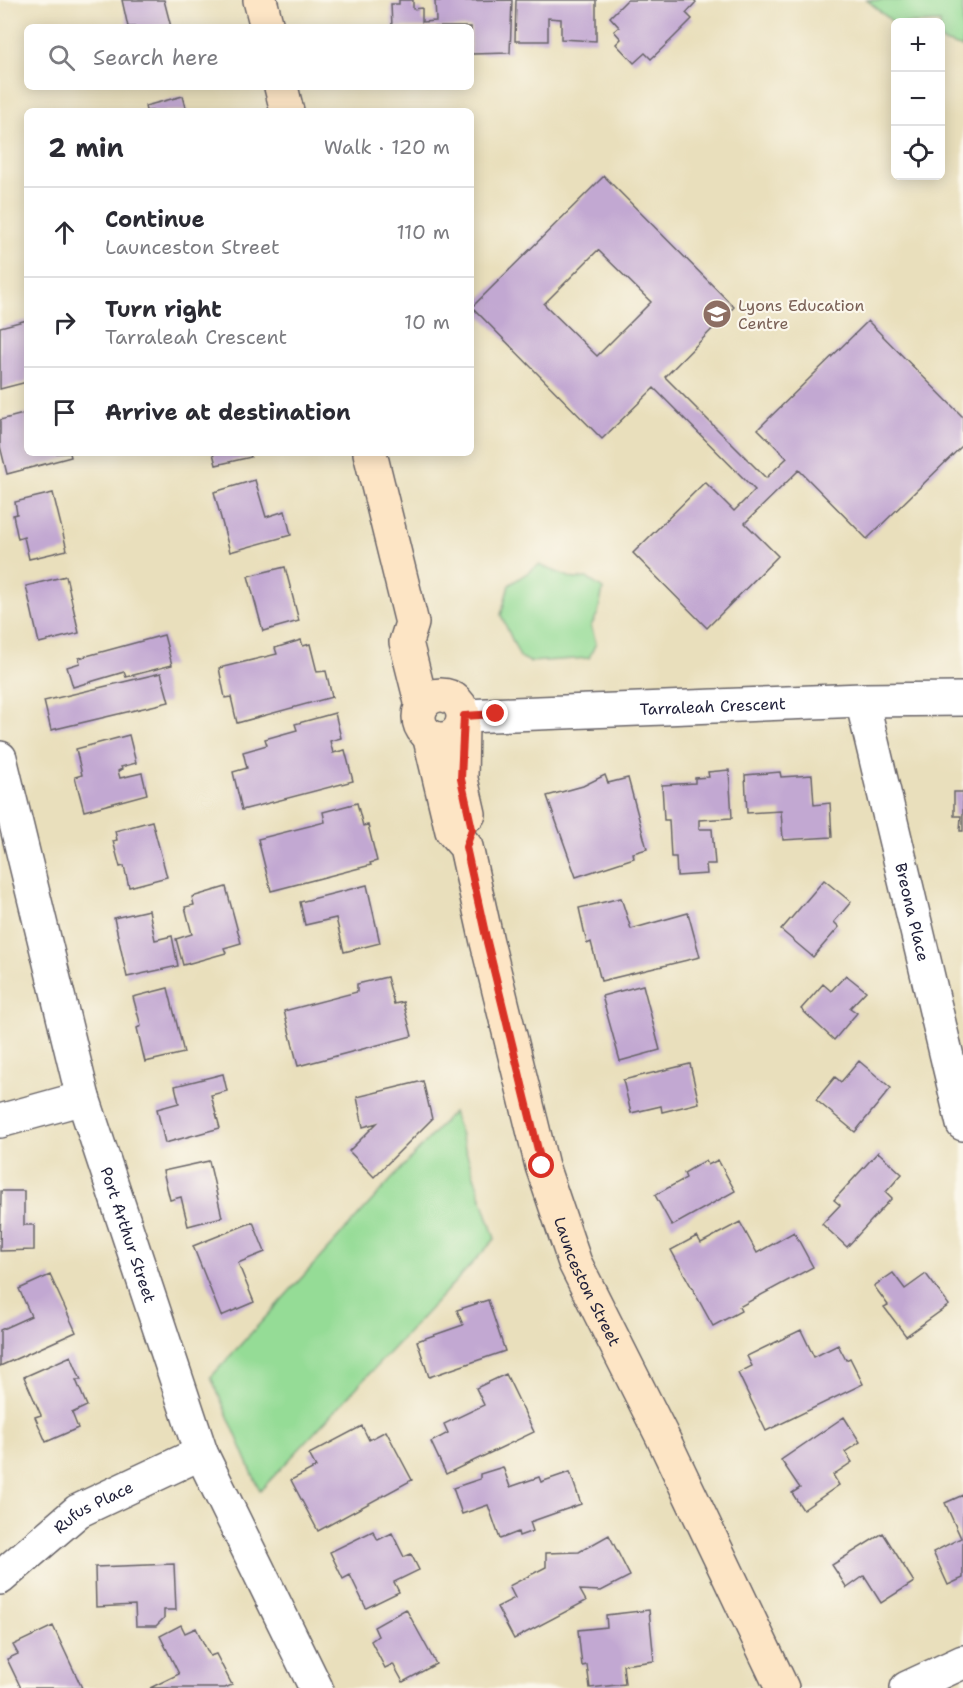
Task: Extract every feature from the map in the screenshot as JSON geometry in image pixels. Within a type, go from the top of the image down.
[{"type":"main road","points":[[260,0],[266,24]]},
{"type":"main road","points":[[282,90],[286,108]]},
{"type":"main road","name":"Launceston Street","points":[[371,456],[412,623],[406,642],[425,720],[451,781]]},
{"type":"main road","name":"Launceston Street","points":[[412,623],[428,638],[438,682],[460,713],[451,781],[452,831],[466,847],[542,1166],[575,1263],[662,1436],[782,1688]]},
{"type":"main road","points":[[425,720],[426,700],[440,694],[460,713]]},
{"type":"street","name":"Tarraleah Crescent","points":[[460,713],[862,700],[963,699]]},
{"type":"street","name":"Breona Place","points":[[862,700],[963,1124]]},
{"type":"street","name":"Port Arthur Street","points":[[0,758],[83,1098],[201,1454],[316,1688]]},
{"type":"street","points":[[0,1121],[83,1098]]},
{"type":"street","name":"Rufus Place","points":[[0,1578],[78,1511],[201,1454]]},
{"type":"street","points":[[907,1688],[963,1662]]},
{"type":"green space","points":[[867,0],[963,0],[963,48],[945,42],[945,18],[891,18],[891,21]]},
{"type":"green space","points":[[539,565],[574,579],[587,578],[603,589],[598,613],[591,626],[596,643],[589,658],[530,662],[520,657],[501,615],[509,585]]},
{"type":"green space","points":[[453,1112],[495,1239],[260,1491],[211,1377]]},
{"type":"building","points":[[122,0],[164,0],[170,24],[127,24]]},
{"type":"building","points":[[399,0],[413,0],[413,9],[422,8],[422,22],[436,21],[435,1],[512,0],[510,53],[474,54],[474,24],[392,24],[391,4],[399,4]]},
{"type":"building","points":[[516,0],[596,0],[596,41],[561,39],[561,19],[548,18],[548,41],[515,41]]},
{"type":"building","points":[[627,0],[694,0],[696,2],[686,13],[692,19],[670,41],[651,59],[645,53],[634,63],[616,44],[621,39],[614,31],[619,27],[610,17]]},
{"type":"building","points":[[183,96],[186,108],[145,108],[145,106]]},
{"type":"building","points":[[604,176],[734,307],[665,377],[766,478],[787,458],[758,429],[868,321],[963,417],[963,445],[867,539],[799,470],[745,523],[778,556],[707,628],[633,553],[705,482],[734,511],[755,490],[654,388],[602,439],[474,309],[474,305]],"holes":[[[598,250],[651,302],[597,356],[544,304]]]},
{"type":"building","points":[[24,321],[24,383],[0,389],[0,327]]},
{"type":"building","points":[[24,414],[24,456],[71,457],[7,474],[0,446],[0,420]]},
{"type":"building","points":[[214,456],[251,457],[216,465]]},
{"type":"building","points":[[255,480],[266,517],[285,511],[291,535],[230,552],[214,492]]},
{"type":"building","points":[[53,493],[67,550],[29,559],[24,537],[18,539],[13,515],[17,514],[15,502]]},
{"type":"building","points":[[285,567],[299,621],[263,631],[248,576]]},
{"type":"building","points":[[66,576],[79,633],[39,643],[26,586]]},
{"type":"building","points":[[164,635],[172,665],[126,677],[124,672],[73,687],[67,667],[80,663],[79,658]]},
{"type":"building","points":[[301,640],[303,646],[310,644],[317,672],[326,671],[332,697],[237,723],[231,697],[225,698],[219,668],[277,654],[275,648]]},
{"type":"building","points":[[161,673],[169,702],[51,730],[44,701]]},
{"type":"building","points":[[335,713],[341,738],[330,741],[333,753],[345,750],[353,781],[242,810],[233,772],[247,768],[243,752],[267,745],[265,739],[297,730],[295,724]]},
{"type":"building","points":[[129,735],[136,763],[121,767],[122,769],[118,771],[120,778],[142,773],[147,794],[84,811],[75,777],[82,775],[76,749]]},
{"type":"building","points":[[729,770],[732,818],[699,820],[699,829],[712,829],[715,864],[706,864],[707,874],[677,876],[676,857],[671,857],[669,820],[664,820],[662,785],[695,783],[695,778],[709,777],[708,772]]},
{"type":"building","points":[[780,772],[781,777],[812,775],[814,805],[830,803],[832,837],[783,840],[781,811],[747,813],[745,775]]},
{"type":"building","points":[[605,775],[608,783],[628,778],[647,849],[633,853],[634,858],[576,877],[547,796],[583,786]]},
{"type":"building","points":[[954,792],[963,792],[963,831],[960,831],[961,816],[954,816]]},
{"type":"building","points":[[357,803],[363,826],[368,825],[377,861],[370,863],[371,865],[271,891],[258,839],[325,822],[323,812]]},
{"type":"building","points":[[152,821],[167,877],[129,887],[124,866],[120,867],[113,841],[117,840],[115,831]]},
{"type":"building","points":[[824,880],[851,902],[834,922],[839,927],[813,957],[781,930]]},
{"type":"building","points":[[367,885],[380,943],[344,952],[336,918],[305,925],[300,902]]},
{"type":"building","points":[[226,887],[241,943],[224,948],[226,953],[183,965],[176,939],[192,934],[185,907],[194,905],[192,897]]},
{"type":"building","points":[[621,898],[631,929],[688,913],[700,957],[601,981],[591,942],[587,944],[579,908]]},
{"type":"building","points":[[149,910],[155,940],[172,936],[178,966],[127,977],[114,918]]},
{"type":"building","points":[[846,975],[866,991],[850,1008],[857,1013],[834,1040],[801,1009],[823,984],[831,991]]},
{"type":"building","points":[[387,977],[394,1004],[403,1002],[412,1036],[298,1066],[284,1011],[357,992],[357,984]]},
{"type":"building","points":[[643,985],[660,1050],[620,1061],[602,996]]},
{"type":"building","points":[[168,988],[184,1053],[145,1062],[137,1028],[141,1026],[133,997]]},
{"type":"building","points":[[859,1061],[891,1088],[855,1132],[816,1100],[835,1077],[841,1082]]},
{"type":"building","points":[[690,1064],[699,1103],[662,1112],[661,1106],[631,1113],[623,1080]]},
{"type":"building","points":[[223,1074],[227,1091],[211,1095],[220,1128],[165,1143],[157,1109],[179,1103],[175,1086]]},
{"type":"building","points":[[423,1081],[432,1119],[374,1177],[349,1151],[377,1123],[363,1127],[357,1097]]},
{"type":"building","points":[[878,1152],[902,1174],[886,1192],[892,1198],[847,1247],[822,1224],[840,1205],[834,1200]]},
{"type":"building","points":[[706,1160],[708,1165],[718,1160],[735,1191],[672,1226],[655,1195],[686,1178],[684,1173]]},
{"type":"building","points":[[209,1161],[222,1217],[188,1226],[181,1197],[170,1200],[163,1171]]},
{"type":"building","points":[[1,1191],[24,1191],[24,1225],[34,1225],[34,1250],[0,1251]]},
{"type":"building","points":[[253,1222],[265,1252],[238,1263],[254,1302],[221,1316],[193,1246]]},
{"type":"building","points":[[740,1222],[757,1253],[794,1232],[813,1267],[739,1307],[741,1311],[713,1326],[671,1250],[697,1236],[701,1243]]},
{"type":"building","points":[[893,1273],[905,1289],[926,1274],[949,1305],[906,1336],[884,1307],[888,1305],[874,1286]]},
{"type":"building","points":[[50,1275],[76,1332],[0,1366],[0,1330],[31,1316],[19,1289]]},
{"type":"building","points":[[488,1300],[505,1351],[429,1377],[417,1341],[463,1325],[457,1310]]},
{"type":"building","points":[[801,1330],[814,1357],[838,1345],[846,1360],[850,1358],[863,1384],[766,1431],[738,1373],[752,1366],[747,1356]]},
{"type":"building","points":[[71,1356],[81,1380],[76,1380],[87,1406],[72,1413],[78,1428],[46,1442],[35,1417],[41,1415],[24,1377]]},
{"type":"building","points":[[506,1374],[534,1432],[446,1474],[431,1442],[448,1433],[444,1424],[484,1405],[476,1388]]},
{"type":"building","points":[[844,1417],[860,1442],[845,1452],[852,1462],[833,1475],[839,1485],[803,1510],[792,1493],[800,1488],[781,1460]]},
{"type":"building","points":[[362,1426],[369,1440],[386,1431],[412,1480],[318,1531],[291,1480],[316,1467],[309,1454]]},
{"type":"building","points":[[503,1467],[510,1487],[539,1477],[541,1482],[570,1472],[581,1504],[530,1522],[533,1531],[519,1536],[518,1532],[500,1539],[488,1505],[462,1514],[453,1488],[480,1479],[480,1474]]},
{"type":"building","points":[[963,1495],[963,1578],[948,1585],[933,1552],[961,1538],[945,1503]]},
{"type":"building","points":[[373,1531],[378,1540],[392,1533],[404,1557],[411,1554],[419,1570],[394,1582],[399,1592],[366,1608],[350,1575],[343,1579],[330,1552]]},
{"type":"building","points":[[883,1533],[914,1582],[881,1603],[864,1576],[847,1588],[832,1565]]},
{"type":"building","points":[[609,1535],[630,1576],[601,1591],[580,1590],[586,1601],[514,1639],[497,1607],[515,1598],[509,1586],[546,1567],[546,1553],[579,1552]]},
{"type":"building","points":[[174,1564],[176,1610],[164,1610],[164,1618],[156,1626],[136,1626],[135,1605],[96,1607],[95,1567]]},
{"type":"building","points":[[406,1609],[436,1664],[403,1682],[393,1664],[385,1668],[371,1641],[378,1636],[374,1627]]},
{"type":"building","points":[[649,1610],[654,1661],[623,1665],[625,1684],[590,1688],[587,1665],[582,1666],[578,1630],[607,1627],[606,1615]]},
{"type":"building","points":[[181,1625],[185,1633],[196,1628],[210,1656],[216,1654],[232,1685],[225,1688],[150,1688],[179,1674],[160,1636]]},
{"type":"building","points":[[53,1626],[82,1688],[21,1688],[7,1659],[18,1654],[13,1645]]},
{"type":"place","name":"Lyons Education Centre","points":[[717,314]]},
{"type":"route","points":[[496,714],[464,716],[462,724],[461,779],[472,829],[466,847],[542,1166]]}]
